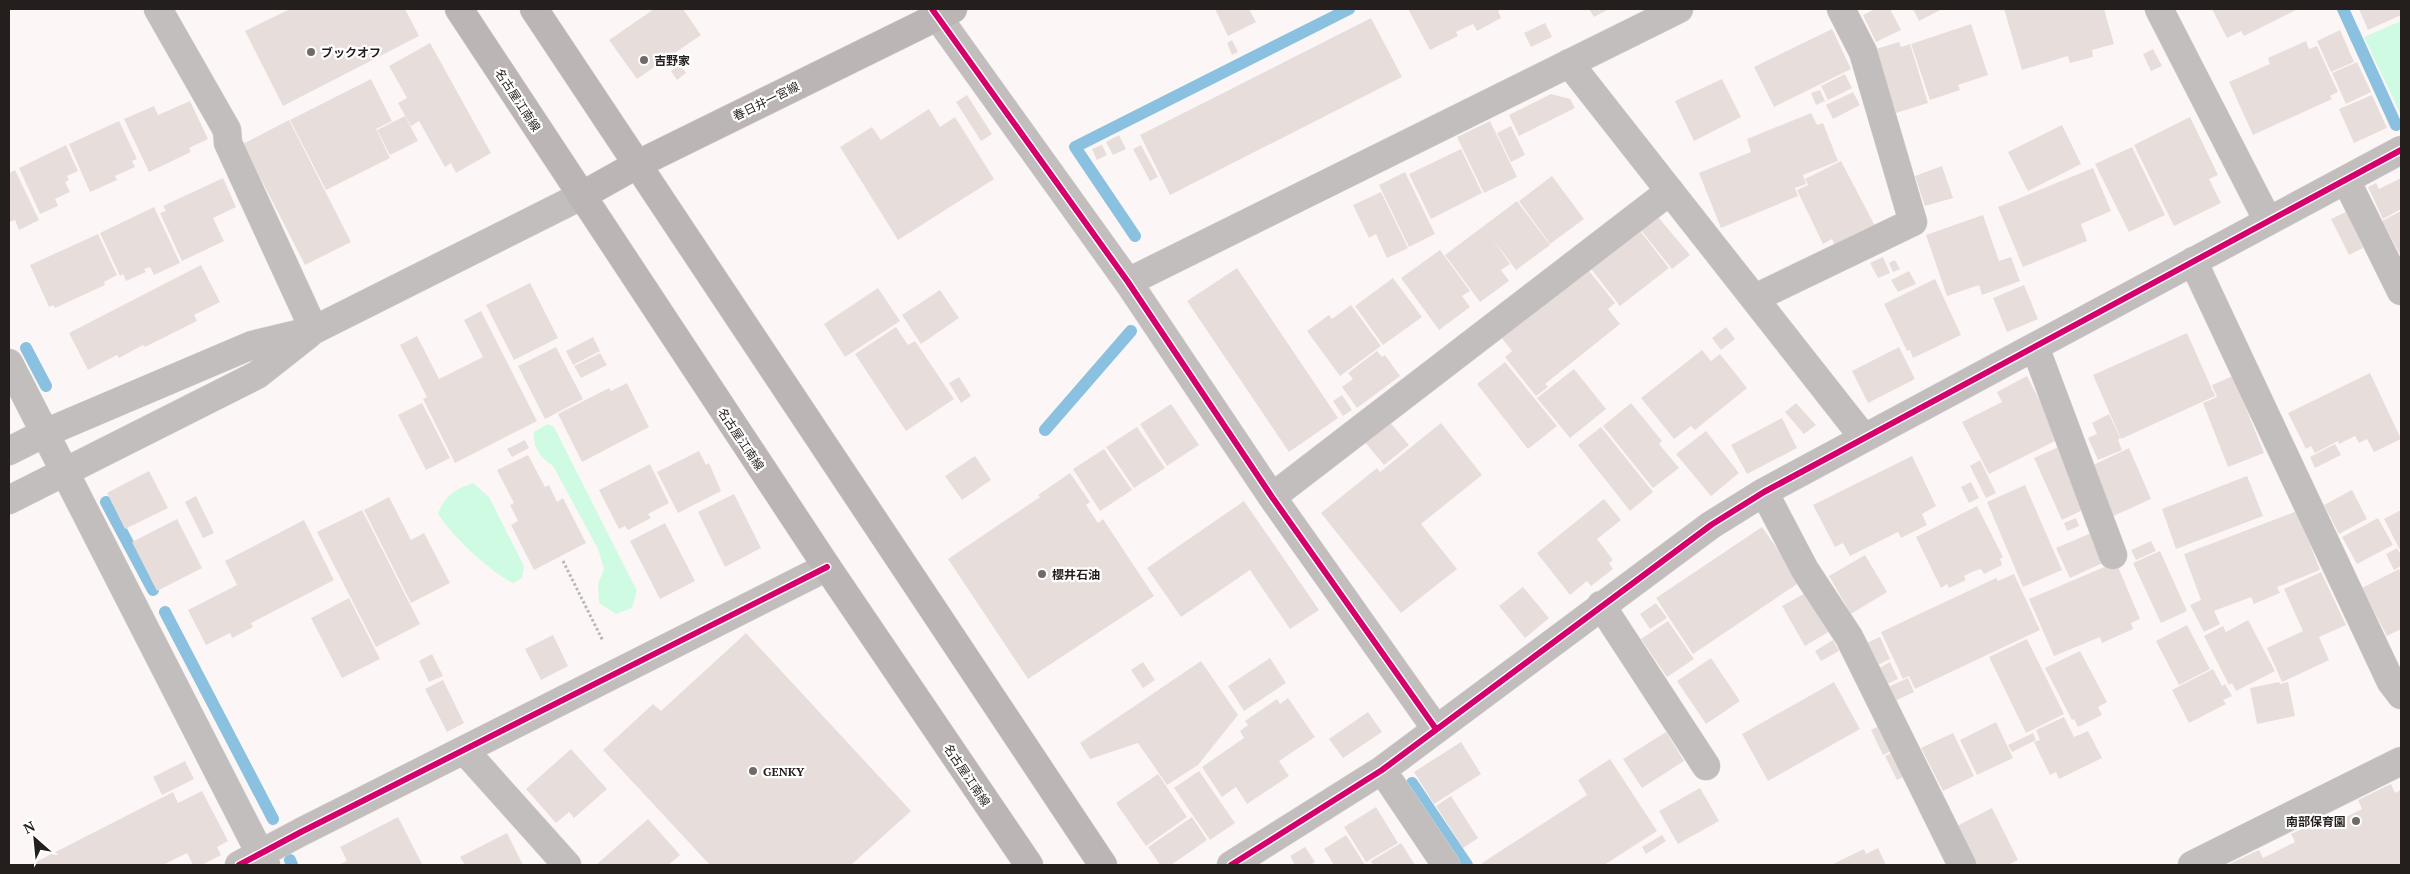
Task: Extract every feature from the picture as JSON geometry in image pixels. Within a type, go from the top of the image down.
[{"type":"main road","name":"名古屋江南線","points":[[459,9],[827,567],[1029,865]]},
{"type":"main road","points":[[534,9],[1103,865]]},
{"type":"main road","name":"春日井一宮線","points":[[581,196],[638,164],[941,11]]},
{"type":"street","points":[[158,9],[227,130],[228,143],[314,330]]},
{"type":"street","points":[[1128,282],[1679,9]]},
{"type":"street","points":[[1755,298],[1913,222],[1863,52],[1841,9]]},
{"type":"street","points":[[2159,9],[2268,221]]},
{"type":"street","points":[[941,11],[1128,282],[1272,497],[1436,729]]},
{"type":"street","points":[[1569,64],[1864,438]]},
{"type":"street","points":[[1231,865],[1382,770],[1711,525],[1764,492],[2401,150]]},
{"type":"street","points":[[2346,180],[2401,291]]},
{"type":"street","points":[[1272,497],[1670,191]]},
{"type":"street","points":[[9,500],[257,375],[314,330],[581,196]]},
{"type":"street","points":[[2193,261],[2391,682],[2401,695]]},
{"type":"street","points":[[9,451],[45,433],[252,345],[314,330]]},
{"type":"street","points":[[2035,347],[2113,554]]},
{"type":"street","points":[[9,363],[66,471],[255,861],[464,750],[827,567]]},
{"type":"street","points":[[1764,492],[1805,570],[1849,637],[1962,865]]},
{"type":"street","points":[[1602,605],[1706,766]]},
{"type":"street","points":[[464,750],[567,865]]},
{"type":"street","points":[[2192,865],[2401,761]]},
{"type":"street","points":[[1382,770],[1446,865]]},
{"type":"path","points":[[563,561],[619,672]]},
{"type":"green space","points":[[2401,21],[2401,115],[2364,37]]},
{"type":"green space","points":[[548,424],[554,427],[637,591],[632,608],[616,614],[599,603],[598,584],[604,569],[598,549],[553,466],[541,456],[536,448],[534,432]]},
{"type":"green space","points":[[473,483],[489,497],[524,566],[522,578],[513,583],[494,571],[472,553],[452,533],[438,514],[443,502],[451,494]]},
{"type":"building","points":[[290,9],[405,9],[419,36],[283,106],[245,31]]},
{"type":"building","name":"吉野家","points":[[654,9],[683,9],[701,35],[637,79],[609,40]]},
{"type":"building","points":[[1215,9],[1249,9],[1256,22],[1228,36]]},
{"type":"building","points":[[1408,9],[1502,9],[1498,11],[1501,18],[1477,31],[1473,24],[1456,32],[1458,36],[1430,50]]},
{"type":"building","points":[[1589,9],[1609,9],[1594,17]]},
{"type":"building","points":[[1875,9],[1890,9],[1901,30],[1876,42],[1863,15]]},
{"type":"building","points":[[1913,9],[1942,9],[1919,21]]},
{"type":"building","points":[[2004,9],[2104,9],[2114,44],[2092,50],[2093,57],[2070,63],[2068,56],[2022,70]]},
{"type":"building","points":[[2212,9],[2298,9],[2244,36],[2241,31],[2227,38]]},
{"type":"building","points":[[2359,9],[2401,9],[2401,15],[2368,30]]},
{"type":"building","points":[[1371,18],[1402,77],[1170,195],[1140,135]]},
{"type":"building","points":[[1545,23],[1552,37],[1531,47],[1524,33]]},
{"type":"building","points":[[1971,24],[1988,75],[1958,85],[1960,90],[1930,100],[1911,44]]},
{"type":"building","points":[[1832,29],[1851,69],[1774,107],[1754,67]]},
{"type":"building","points":[[2340,30],[2354,62],[2331,72],[2317,41]]},
{"type":"building","points":[[1232,40],[1238,52],[1232,55],[1227,43]]},
{"type":"building","points":[[2306,41],[2309,49],[2317,46],[2338,92],[2330,96],[2332,99],[2253,135],[2229,82],[2270,64],[2268,58]]},
{"type":"building","points":[[1899,42],[1901,47],[1910,44],[1928,103],[1896,113],[1876,49]]},
{"type":"building","points":[[430,43],[491,153],[456,173],[451,163],[445,167],[419,121],[411,126],[398,103],[407,98],[389,66]]},
{"type":"building","points":[[2153,49],[2162,66],[2151,71],[2143,54]]},
{"type":"building","points":[[2357,62],[2371,92],[2346,104],[2332,73]]},
{"type":"building","points":[[680,64],[686,73],[677,80],[671,71]]},
{"type":"building","points":[[1845,74],[1852,88],[1828,100],[1821,86]]},
{"type":"building","points":[[371,79],[392,121],[376,129],[390,158],[326,190],[290,120]]},
{"type":"building","points":[[1722,79],[1741,117],[1694,141],[1675,101]]},
{"type":"building","points":[[1820,90],[1825,101],[1816,105],[1811,93]]},
{"type":"building","points":[[1853,92],[1860,105],[1833,119],[1826,105]]},
{"type":"building","points":[[1551,94],[1570,99],[1575,108],[1519,136],[1509,115]]},
{"type":"building","points":[[967,95],[992,134],[981,141],[956,102]]},
{"type":"building","points":[[2372,95],[2387,128],[2354,143],[2339,109]]},
{"type":"building","points":[[190,101],[208,139],[189,148],[191,152],[149,172],[124,119],[154,106],[158,115]]},
{"type":"building","points":[[929,109],[940,127],[955,117],[994,179],[898,240],[840,147],[872,127],[881,140]]},
{"type":"building","points":[[1811,113],[1817,125],[1823,123],[1838,161],[1803,175],[1806,184],[1795,188],[1794,186],[1798,196],[1721,228],[1699,173],[1751,152],[1747,139]]},
{"type":"building","points":[[405,116],[418,141],[390,155],[377,130]]},
{"type":"building","points":[[2190,117],[2218,175],[2209,179],[2221,203],[2174,226],[2134,145]]},
{"type":"building","points":[[289,120],[351,242],[305,265],[243,144]]},
{"type":"building","points":[[119,121],[137,159],[132,161],[135,167],[115,176],[117,180],[90,192],[69,144]]},
{"type":"building","points":[[1490,121],[1517,177],[1484,193],[1457,137]]},
{"type":"building","points":[[2062,125],[2081,164],[2028,191],[2008,152]]},
{"type":"building","points":[[1511,126],[1525,155],[1511,162],[1497,133]]},
{"type":"building","points":[[1119,135],[1126,149],[1113,155],[1106,142]]},
{"type":"building","points":[[66,145],[78,171],[67,176],[69,180],[65,182],[70,192],[55,199],[58,206],[40,214],[19,168]]},
{"type":"building","points":[[1102,145],[1107,155],[1097,160],[1092,149]]},
{"type":"building","points":[[1141,145],[1158,177],[1150,181],[1133,149]]},
{"type":"building","points":[[2132,147],[2165,215],[2129,232],[2095,164]]},
{"type":"building","points":[[1461,149],[1482,193],[1431,219],[1409,174]]},
{"type":"building","points":[[1841,161],[1875,226],[1835,246],[1832,239],[1823,244],[1797,190],[1808,185],[1805,179]]},
{"type":"building","points":[[1942,166],[1953,198],[1925,206],[1915,176]]},
{"type":"building","points":[[2093,168],[2111,211],[2081,224],[2087,241],[2023,267],[1998,207]]},
{"type":"building","points":[[15,170],[39,220],[19,230],[15,220],[9,222],[9,173]]},
{"type":"building","points":[[1405,172],[1435,234],[1409,247],[1379,185]]},
{"type":"building","points":[[1552,176],[1584,219],[1550,244],[1519,201]]},
{"type":"building","points":[[223,178],[236,207],[213,218],[224,241],[182,261],[160,213],[166,211],[163,206]]},
{"type":"building","points":[[2401,178],[2401,209],[2383,219],[2368,187],[2376,183],[2379,189]]},
{"type":"building","points":[[1381,192],[1408,248],[1387,258],[1376,234],[1369,238],[1353,205]]},
{"type":"building","points":[[1517,201],[1550,245],[1516,270],[1492,238],[1510,264],[1501,270],[1509,281],[1480,302],[1445,255]]},
{"type":"building","points":[[154,207],[180,263],[154,275],[150,267],[144,269],[146,272],[126,281],[123,274],[120,276],[100,233]]},
{"type":"building","points":[[2401,211],[2401,256],[2382,221]]},
{"type":"building","points":[[2346,212],[2363,248],[2349,255],[2331,219]]},
{"type":"building","points":[[1983,215],[1999,261],[2011,257],[2020,281],[1982,295],[1979,285],[1947,296],[1926,235]]},
{"type":"building","points":[[1658,217],[1690,255],[1672,269],[1641,230]]},
{"type":"building","points":[[1637,227],[1669,268],[1620,306],[1588,265]]},
{"type":"building","points":[[98,234],[117,275],[104,282],[105,285],[55,308],[53,305],[49,307],[30,265]]},
{"type":"building","points":[[1440,250],[1470,291],[1462,296],[1470,307],[1439,330],[1401,278]]},
{"type":"building","points":[[1883,257],[1890,273],[1878,278],[1870,263]]},
{"type":"building","points":[[1895,260],[1900,269],[1893,272],[1889,263]]},
{"type":"building","points":[[201,265],[220,302],[194,315],[197,321],[145,347],[143,345],[119,358],[117,355],[88,370],[69,333]]},
{"type":"building","points":[[1237,268],[1338,418],[1289,452],[1187,301]]},
{"type":"building","points":[[1589,271],[1615,303],[1608,309],[1620,324],[1545,384],[1548,387],[1536,396],[1505,357],[1512,351],[1501,337],[1580,274],[1582,277]]},
{"type":"building","points":[[1909,271],[1916,284],[1898,292],[1891,280]]},
{"type":"building","points":[[1393,278],[1422,317],[1383,345],[1355,306]]},
{"type":"building","points":[[1935,279],[1961,335],[1913,358],[1910,350],[1907,351],[1884,304]]},
{"type":"building","points":[[530,283],[558,338],[514,360],[486,305]]},
{"type":"building","points":[[2024,285],[2038,319],[2007,332],[1993,298]]},
{"type":"building","points":[[878,288],[900,321],[845,357],[824,324]]},
{"type":"building","points":[[940,290],[959,318],[921,344],[902,315]]},
{"type":"building","points":[[1351,305],[1381,346],[1340,376],[1307,331],[1329,315],[1332,319]]},
{"type":"building","points":[[481,311],[537,421],[455,463],[423,399],[427,397],[400,345],[417,336],[439,379],[483,357],[464,320]]},
{"type":"building","points":[[896,327],[908,345],[915,341],[954,399],[906,431],[855,354]]},
{"type":"building","points":[[1726,327],[1735,339],[1721,350],[1712,338]]},
{"type":"building","points":[[2187,333],[2215,396],[2121,439],[2093,375]]},
{"type":"building","points":[[593,337],[600,351],[573,365],[566,351]]},
{"type":"building","points":[[556,347],[583,399],[545,419],[518,366]]},
{"type":"building","points":[[1899,347],[1915,379],[1868,403],[1852,371]]},
{"type":"building","points":[[1702,350],[1711,361],[1720,354],[1747,388],[1695,430],[1691,426],[1674,439],[1641,398]]},
{"type":"building","points":[[1377,351],[1382,357],[1385,355],[1400,376],[1357,408],[1342,387],[1353,379],[1348,373]]},
{"type":"building","points":[[600,353],[607,365],[581,378],[574,366]]},
{"type":"building","points":[[1505,362],[1557,426],[1528,449],[1477,384]]},
{"type":"building","points":[[1574,369],[1606,409],[1570,438],[1537,398]]},
{"type":"building","points":[[2370,373],[2401,439],[2374,452],[2367,439],[2359,443],[2355,436],[2339,444],[2338,441],[2315,453],[2311,446],[2306,449],[2288,413]]},
{"type":"building","points":[[2027,376],[2059,439],[1989,474],[1962,422],[2002,402],[1997,392]]},
{"type":"building","points":[[2233,376],[2264,453],[2228,467],[2203,403],[2217,397],[2212,385]]},
{"type":"building","points":[[959,377],[971,396],[961,403],[949,383]]},
{"type":"building","points":[[627,383],[649,427],[582,462],[558,414],[609,388],[611,391]]},
{"type":"building","points":[[1342,395],[1352,410],[1343,416],[1333,401]]},
{"type":"building","points":[[422,403],[450,458],[426,470],[398,415]]},
{"type":"building","points":[[1631,403],[1662,441],[1659,444],[1679,468],[1653,488],[1603,426]]},
{"type":"building","points":[[1796,403],[1816,425],[1804,434],[1785,412]]},
{"type":"building","points":[[1171,404],[1199,445],[1167,466],[1140,424]]},
{"type":"building","points":[[2109,414],[2120,438],[2118,440],[2122,450],[2098,460],[2088,438],[2097,434],[2092,423]]},
{"type":"building","points":[[1782,418],[1797,448],[1747,474],[1731,445]]},
{"type":"building","points":[[1389,421],[1409,445],[1384,465],[1364,441]]},
{"type":"building","points":[[1441,423],[1482,475],[1421,524],[1457,569],[1401,613],[1321,513],[1377,468],[1380,472]]},
{"type":"building","points":[[1137,427],[1165,468],[1134,488],[1106,447]]},
{"type":"building","points":[[1601,427],[1653,492],[1630,511],[1578,445]]},
{"type":"building","points":[[1706,431],[1739,473],[1711,496],[1676,454]]},
{"type":"building","points":[[525,440],[529,448],[512,457],[507,449]]},
{"type":"building","points":[[2335,444],[2341,455],[2315,468],[2310,457]]},
{"type":"building","points":[[2063,445],[2091,506],[2062,520],[2034,458]]},
{"type":"building","points":[[2129,448],[2151,499],[2109,518],[2087,468]]},
{"type":"building","points":[[1104,449],[1132,490],[1100,511],[1073,469]]},
{"type":"building","points":[[699,451],[706,465],[709,463],[721,491],[678,513],[657,472]]},
{"type":"building","points":[[528,455],[545,487],[549,485],[557,502],[563,498],[586,543],[534,570],[511,525],[518,521],[510,505],[514,503],[497,470]]},
{"type":"building","points":[[975,456],[991,480],[962,500],[945,476]]},
{"type":"building","points":[[1912,456],[1936,506],[1922,514],[1927,525],[1901,538],[1898,532],[1850,556],[1843,543],[1835,547],[1813,505]]},
{"type":"building","points":[[1980,460],[1996,493],[1986,498],[1970,466]]},
{"type":"building","points":[[650,464],[669,503],[648,514],[651,518],[628,530],[625,526],[619,529],[599,490]]},
{"type":"building","points":[[149,471],[168,508],[125,529],[107,493]]},
{"type":"building","points":[[1070,473],[1090,502],[1086,505],[1098,523],[1103,519],[1154,596],[1028,679],[948,559],[1040,497],[1038,495]]},
{"type":"building","points":[[2247,476],[2263,516],[2176,549],[2162,509]]},
{"type":"building","points":[[1971,482],[1979,498],[1969,503],[1961,487]]},
{"type":"building","points":[[2025,485],[2062,570],[2023,587],[1987,502]]},
{"type":"building","points":[[2352,490],[2367,519],[2339,534],[2324,505]]},
{"type":"building","points":[[734,494],[761,548],[725,567],[698,512]]},
{"type":"building","points":[[196,496],[214,533],[203,538],[185,502]]},
{"type":"building","points":[[389,497],[411,540],[424,533],[450,583],[411,603],[364,510]]},
{"type":"building","points":[[1604,499],[1621,520],[1597,539],[1613,560],[1609,563],[1613,569],[1591,586],[1587,581],[1570,595],[1537,553]]},
{"type":"building","points":[[1244,501],[1319,610],[1290,629],[1250,570],[1181,617],[1147,568]]},
{"type":"building","points":[[1977,506],[2003,557],[2000,559],[2002,565],[1984,574],[1981,569],[1972,572],[1964,576],[1966,580],[1949,588],[1947,584],[1941,588],[1916,537]]},
{"type":"building","points":[[362,510],[420,624],[376,647],[317,532]]},
{"type":"building","points":[[2401,510],[2401,552],[2384,519]]},
{"type":"building","points":[[2297,511],[2320,570],[2277,587],[2280,593],[2254,604],[2251,597],[2214,611],[2220,624],[2204,632],[2190,605],[2201,600],[2184,554]]},
{"type":"building","points":[[2076,518],[2079,526],[2067,531],[2064,523]]},
{"type":"building","points":[[2378,518],[2393,545],[2357,564],[2342,537]]},
{"type":"building","points":[[177,519],[202,568],[157,591],[132,542]]},
{"type":"building","points":[[304,520],[334,580],[251,623],[253,627],[232,638],[230,633],[206,645],[188,610],[237,585],[225,561]]},
{"type":"building","points":[[665,523],[695,581],[660,599],[630,541]]},
{"type":"building","points":[[1762,527],[1800,582],[1693,654],[1656,598]]},
{"type":"building","points":[[2096,531],[2109,560],[2070,578],[2056,548]]},
{"type":"building","points":[[2151,541],[2156,551],[2136,560],[2131,550]]},
{"type":"building","points":[[2397,548],[2401,555],[2401,566],[2394,570],[2386,554]]},
{"type":"building","points":[[2160,551],[2187,611],[2161,623],[2133,563]]},
{"type":"building","points":[[1865,555],[1887,592],[1851,614],[1829,576]]},
{"type":"building","points":[[2116,562],[2140,619],[2131,623],[2133,629],[2102,643],[2100,637],[2054,656],[2029,599]]},
{"type":"building","points":[[2399,569],[2401,574],[2401,629],[2387,636],[2362,588]]},
{"type":"building","points":[[2321,572],[2346,625],[2319,637],[2329,660],[2282,682],[2267,648],[2303,631],[2284,589]]},
{"type":"building","points":[[2014,574],[2040,630],[1915,689],[1909,676],[1903,679],[1881,632],[1996,578],[1998,581]]},
{"type":"building","points":[[1523,587],[1549,618],[1525,638],[1499,606]]},
{"type":"building","points":[[1807,592],[1830,631],[1805,646],[1782,606]]},
{"type":"building","points":[[349,598],[380,659],[342,678],[311,618]]},
{"type":"building","points":[[1656,603],[1667,618],[1650,629],[1640,614]]},
{"type":"building","points":[[2248,620],[2275,671],[2236,691],[2232,683],[2229,685],[2204,636],[2223,626],[2226,632]]},
{"type":"building","points":[[1668,621],[1694,659],[1667,677],[1641,639]]},
{"type":"building","points":[[2187,625],[2210,669],[2179,685],[2156,641]]},
{"type":"building","points":[[746,633],[911,811],[851,865],[710,865],[603,750],[653,704],[661,711]]},
{"type":"building","points":[[553,635],[568,666],[541,680],[525,649]]},
{"type":"building","points":[[1880,637],[1890,659],[1872,668],[1862,645]]},
{"type":"building","points":[[2027,639],[2064,714],[2026,733],[1989,657]]},
{"type":"building","points":[[1833,640],[1839,651],[1821,661],[1815,651]]},
{"type":"building","points":[[2080,651],[2107,702],[2098,707],[2102,715],[2078,727],[2074,719],[2072,720],[2045,668]]},
{"type":"building","points":[[432,654],[443,676],[429,682],[419,661]]},
{"type":"building","points":[[1270,658],[1286,683],[1244,711],[1228,686]]},
{"type":"building","points":[[1711,658],[1740,701],[1706,724],[1677,681]]},
{"type":"building","points":[[1201,661],[1238,715],[1198,765],[1167,785],[1138,743],[1090,759],[1080,743]]},
{"type":"building","points":[[1143,662],[1155,680],[1143,688],[1131,670]]},
{"type":"building","points":[[1890,662],[1898,679],[1887,684],[1879,668]]},
{"type":"building","points":[[2213,669],[2222,686],[2225,684],[2232,696],[2223,700],[2226,704],[2189,723],[2172,690]]},
{"type":"building","points":[[1908,678],[1914,692],[1895,701],[1888,687]]},
{"type":"building","points":[[443,680],[464,723],[447,732],[425,689]]},
{"type":"building","points":[[1834,682],[1860,729],[1768,781],[1742,734]]},
{"type":"building","points":[[2279,682],[2280,684],[2288,682],[2295,716],[2257,724],[2250,688]]},
{"type":"building","points":[[1288,698],[1315,737],[1279,761],[1289,776],[1247,804],[1236,787],[1222,797],[1202,767],[1244,738],[1240,731],[1248,725],[1245,721],[1277,699],[1280,704]]},
{"type":"building","points":[[1368,712],[1382,732],[1343,758],[1329,739]]},
{"type":"building","points":[[2064,717],[2074,737],[2088,731],[2102,758],[2059,779],[2056,772],[2050,775],[2034,742],[2040,740],[2036,730]]},
{"type":"building","points":[[1996,722],[2013,758],[1977,775],[1960,740]]},
{"type":"building","points":[[1885,723],[1897,748],[1883,755],[1871,730]]},
{"type":"building","points":[[1666,732],[1684,761],[1642,788],[1623,759]]},
{"type":"building","points":[[1953,733],[1974,776],[1943,791],[1921,748]]},
{"type":"building","points":[[2033,733],[2036,740],[2012,752],[2008,745]]},
{"type":"building","points":[[1461,742],[1481,774],[1434,804],[1414,772]]},
{"type":"building","points":[[571,749],[607,789],[574,818],[569,812],[556,823],[526,789]]},
{"type":"building","points":[[1896,751],[1907,775],[1897,780],[1885,756]]},
{"type":"building","points":[[1610,759],[1657,831],[1604,865],[1483,865],[1482,863],[1587,795],[1578,780]]},
{"type":"building","points":[[185,761],[194,779],[162,795],[153,777]]},
{"type":"building","points":[[1199,771],[1235,823],[1210,840],[1174,788]]},
{"type":"building","points":[[1158,774],[1187,817],[1146,846],[1116,803]]},
{"type":"building","name":"南部保育園","points":[[2391,784],[2395,793],[2401,790],[2401,865],[2227,865],[2259,850],[2263,858],[2295,842],[2291,834],[2322,819],[2326,827],[2362,809],[2358,800]]},
{"type":"building","points":[[1700,788],[1719,821],[1678,844],[1659,811]]},
{"type":"building","points":[[202,791],[228,841],[217,847],[221,855],[202,865],[193,865],[187,853],[163,865],[30,865],[173,792],[178,803]]},
{"type":"building","points":[[1451,796],[1478,838],[1463,848],[1436,806]]},
{"type":"building","points":[[1376,807],[1398,843],[1366,862],[1344,827]]},
{"type":"building","points":[[1992,808],[2018,860],[2008,865],[1976,865],[1957,826]]},
{"type":"building","points":[[398,817],[422,864],[338,865],[347,861],[340,847]]},
{"type":"building","points":[[1192,817],[1207,840],[1171,865],[1160,865],[1148,847]]},
{"type":"building","points":[[648,819],[680,855],[668,865],[596,865]]},
{"type":"building","points":[[507,833],[523,865],[465,865],[460,857]]},
{"type":"building","points":[[1346,835],[1365,865],[1334,865],[1324,849]]},
{"type":"building","points":[[1662,835],[1666,841],[1646,854],[1642,847]]},
{"type":"building","points":[[1401,843],[1415,865],[1373,865],[1371,861]]},
{"type":"building","points":[[1305,847],[1315,862],[1310,865],[1295,865],[1290,856]]},
{"type":"building","points":[[1878,848],[1886,865],[1831,865],[1864,849],[1866,854]]},
{"type":"waterway","points":[[1135,236],[1075,147],[1349,9]]},
{"type":"waterway","points":[[2343,9],[2396,125]]},
{"type":"waterway","points":[[1045,430],[1131,331]]},
{"type":"waterway","points":[[26,348],[46,386]]},
{"type":"waterway","points":[[106,502],[153,590]]},
{"type":"waterway","points":[[165,612],[273,819]]},
{"type":"waterway","points":[[1412,783],[1467,865]]},
{"type":"waterway","points":[[290,860],[292,865]]},
{"type":"cycle path","points":[[932,9],[1128,282],[1272,497],[1436,729]]},
{"type":"cycle path","points":[[1231,865],[1382,770],[1711,525],[1764,492],[2401,150]]},
{"type":"cycle path","points":[[239,865],[827,567]]},
{"type":"place","name":"ブックオフ","points":[[311,52]]},
{"type":"place","name":"吉野家","points":[[644,60]]},
{"type":"place","name":"櫻井石油","points":[[1042,574]]},
{"type":"place","name":"GENKY","points":[[753,771]]},
{"type":"place","name":"南部保育園","points":[[2356,821]]}]
